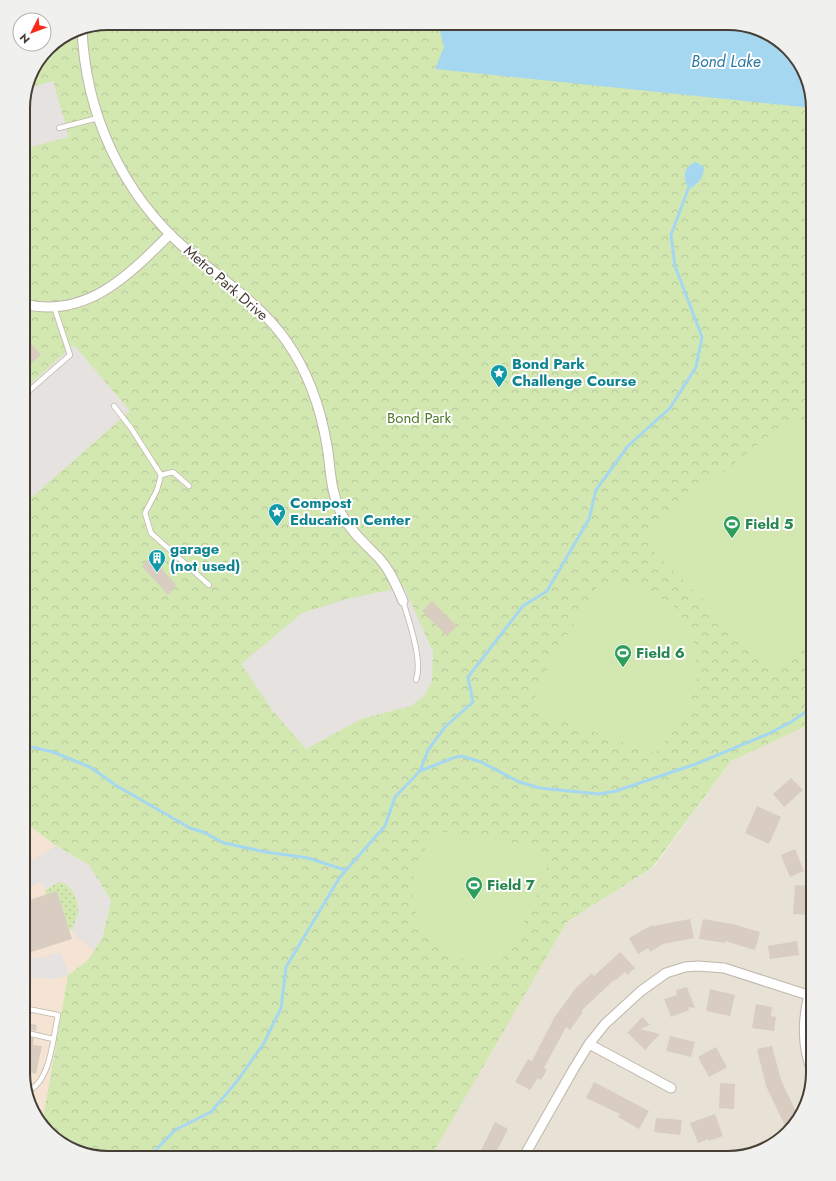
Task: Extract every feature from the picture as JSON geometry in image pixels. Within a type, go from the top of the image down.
[{"type":"street","name":"Metro Park Drive","points":[[82,34],[85,67],[90,94],[98,118],[122,172],[147,208],[170,234],[255,306],[287,342],[308,380],[324,428],[328,469],[333,492],[341,512],[354,535],[376,555],[393,578],[403,601]]},
{"type":"street","points":[[30,305],[54,307],[85,300],[112,287],[132,271],[170,234]]},
{"type":"street","points":[[527,1151],[589,1044],[605,1024],[641,991],[666,973],[685,967],[709,966],[724,968],[806,994]]},
{"type":"street","points":[[806,1014],[804,1034],[806,1049]]},
{"type":"street","points":[[589,1044],[671,1088]]},
{"type":"lane","points":[[59,128],[98,118]]},
{"type":"lane","points":[[30,390],[70,355],[54,307]]},
{"type":"lane","points":[[114,406],[131,428],[161,476],[157,490],[145,514],[151,532],[209,585]]},
{"type":"lane","points":[[161,476],[173,472],[189,486]]},
{"type":"lane","points":[[403,601],[416,653],[419,672],[416,680]]},
{"type":"lane","points":[[30,1009],[58,1015],[47,1068],[32,1090]]},
{"type":"lane","points":[[30,1034],[53,1039]]},
{"type":"shaded area","points":[[53,81],[69,137],[30,147],[30,103],[34,86]]},
{"type":"shaded area","points":[[74,345],[130,411],[30,499],[30,384]]},
{"type":"shaded area","points":[[404,587],[433,652],[432,682],[424,696],[411,706],[361,719],[306,749],[272,710],[241,664],[302,613],[347,599]]},
{"type":"shaded area","points":[[806,726],[806,1073],[800,1103],[790,1121],[776,1135],[767,1141],[748,1148],[728,1151],[433,1151],[567,922],[654,867],[731,761]]},
{"type":"shaded area","points":[[30,826],[55,845],[89,865],[102,938],[88,960],[68,975],[43,1117],[36,1103],[30,1073]]},
{"type":"shaded area","points":[[56,846],[89,865],[111,901],[102,938],[94,950],[77,938],[72,930],[78,914],[78,904],[74,893],[64,882],[59,882],[45,889],[40,882],[30,888],[30,861]]},
{"type":"shaded area","points":[[61,952],[69,974],[50,979],[33,977],[30,981],[30,957],[44,957]]},
{"type":"green space","name":"Bond Park","points":[[108,30],[733,30],[758,36],[776,46],[790,60],[796,69],[803,88],[806,108],[806,726],[731,761],[652,868],[567,922],[434,1151],[103,1151],[92,1150],[73,1143],[56,1132],[43,1117],[68,975],[88,960],[102,938],[111,901],[89,865],[55,845],[30,826],[30,103],[36,78],[46,60],[56,49],[73,38],[83,34]]},
{"type":"green space","name":"Field 5","points":[[794,416],[806,429],[806,646],[779,673],[651,549],[651,529]]},
{"type":"green space","name":"Field 6","points":[[599,584],[640,585],[678,609],[694,642],[698,676],[685,717],[655,753],[540,713],[535,698],[552,659]]},
{"type":"green space","name":"Field 7","points":[[440,831],[507,842],[542,854],[547,868],[534,904],[502,960],[480,962],[457,957],[444,951],[425,932],[419,920],[413,893],[413,879],[416,866],[423,852]]},
{"type":"green space","points":[[59,882],[64,883],[72,890],[77,900],[78,916],[72,930],[69,929],[57,892],[47,895],[45,890]]},
{"type":"water","name":"Bond Lake","points":[[440,30],[733,30],[748,33],[767,40],[776,46],[790,60],[800,78],[806,107],[435,69],[444,47]]},
{"type":"water","points":[[696,162],[704,167],[704,171],[700,179],[691,188],[687,186],[685,175],[687,168]]},
{"type":"building","points":[[30,342],[41,355],[30,365]]},
{"type":"building","name":"garage (not used)","points":[[151,556],[176,585],[168,595],[142,566]]},
{"type":"building","points":[[432,601],[457,626],[447,636],[422,611]]},
{"type":"building","points":[[791,778],[803,790],[784,807],[773,794]]},
{"type":"building","points":[[757,806],[781,817],[769,844],[745,833]]},
{"type":"building","points":[[795,849],[804,871],[790,877],[781,855]]},
{"type":"building","points":[[795,885],[806,886],[806,915],[793,914]]},
{"type":"building","points":[[57,891],[72,939],[30,952],[30,900]]},
{"type":"building","points":[[690,919],[694,938],[663,944],[650,952],[648,948],[638,954],[629,938],[652,925]]},
{"type":"building","points":[[703,919],[732,924],[760,932],[755,950],[725,941],[725,943],[699,939]]},
{"type":"building","points":[[797,941],[799,955],[770,959],[768,946]]},
{"type":"building","points":[[620,952],[635,968],[627,975],[625,972],[615,981],[614,980],[581,1011],[583,1012],[570,1030],[566,1027],[544,1068],[547,1070],[541,1080],[538,1078],[530,1090],[515,1082],[528,1059],[532,1061],[554,1018],[575,989],[592,973],[594,976]]},
{"type":"building","points":[[687,987],[695,1008],[688,1007],[689,1010],[671,1017],[664,999],[677,995],[676,990]]},
{"type":"building","points":[[710,989],[735,995],[730,1016],[706,1011]]},
{"type":"building","points":[[756,1004],[772,1007],[771,1016],[776,1017],[774,1031],[752,1028]]},
{"type":"building","points":[[642,1017],[650,1025],[640,1029],[660,1034],[645,1050],[628,1033],[626,1034]]},
{"type":"building","points":[[30,1024],[37,1025],[36,1031],[30,1030]]},
{"type":"building","points":[[670,1036],[695,1042],[691,1057],[666,1051]]},
{"type":"building","points":[[30,1037],[34,1038],[33,1045],[42,1046],[36,1074],[30,1073]]},
{"type":"building","points":[[772,1046],[781,1080],[796,1112],[785,1126],[766,1086],[757,1049]]},
{"type":"building","points":[[716,1047],[727,1067],[709,1077],[698,1057]]},
{"type":"building","points":[[594,1082],[649,1111],[639,1129],[618,1117],[620,1114],[586,1098]]},
{"type":"building","points":[[720,1083],[735,1084],[734,1109],[719,1108]]},
{"type":"building","points":[[715,1114],[723,1136],[698,1143],[690,1123]]},
{"type":"building","points":[[656,1118],[682,1120],[680,1135],[654,1132]]},
{"type":"building","points":[[495,1122],[508,1129],[497,1151],[480,1151]]},
{"type":"waterway","points":[[155,1151],[175,1130],[211,1112],[238,1080],[264,1043],[281,1008],[286,967],[340,877],[385,826],[395,797],[420,771],[428,750],[445,727],[473,702],[468,677],[523,606],[547,591],[589,519],[596,490],[628,446],[670,408],[696,367],[702,337],[675,266],[671,235],[690,184]]},
{"type":"waterway","points":[[420,771],[461,756],[481,762],[519,782],[540,788],[599,794],[616,791],[696,764],[768,734],[791,722],[806,712]]},
{"type":"waterway","points":[[30,747],[53,752],[90,767],[117,786],[190,828],[203,832],[224,843],[266,852],[308,858],[345,870]]},
{"type":"place","name":"Bond Park Challenge Course","points":[[499,388]]},
{"type":"place","name":"Compost Education Center","points":[[277,527]]},
{"type":"place","name":"Field 5","points":[[732,539]]},
{"type":"place","name":"garage (not used)","points":[[157,573]]},
{"type":"place","name":"Field 6","points":[[623,668]]},
{"type":"place","name":"Field 7","points":[[474,900]]}]
